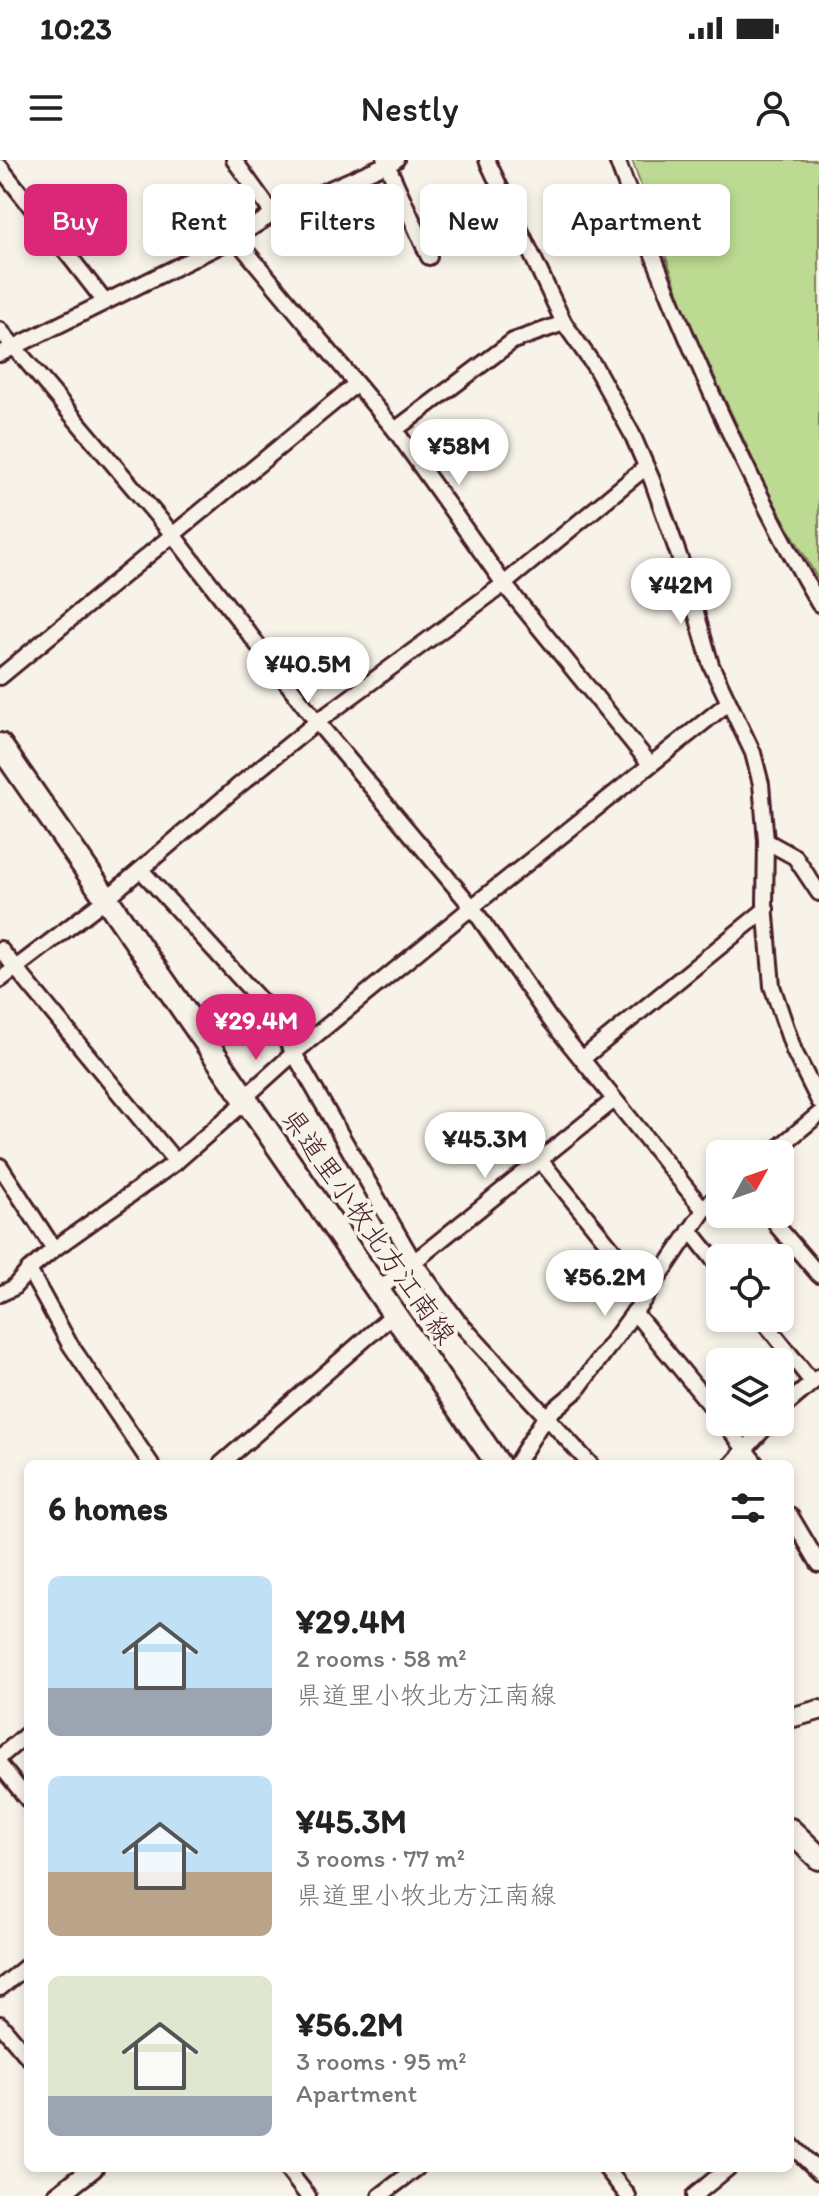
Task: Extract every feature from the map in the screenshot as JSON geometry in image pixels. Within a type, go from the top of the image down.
[{"type":"main road","name":"県道里小牧北方江南線","points":[[0,745],[495,1460]]},
{"type":"main road","points":[[794,1837],[819,1858]]},
{"type":"street","points":[[234,160],[271,211]]},
{"type":"street","points":[[487,160],[564,323],[595,367],[632,434],[684,570],[711,665],[753,753],[761,784],[766,841],[766,909],[772,986],[794,1051],[819,1101]]},
{"type":"street","points":[[617,160],[705,384],[753,485],[819,604]]},
{"type":"street","points":[[339,184],[389,161],[429,257]]},
{"type":"street","points":[[0,167],[105,302]]},
{"type":"street","points":[[0,354],[198,256]]},
{"type":"street","points":[[250,256],[395,430],[504,584],[650,764]]},
{"type":"street","points":[[395,430],[513,341],[564,323]]},
{"type":"street","points":[[0,330],[174,536],[317,722],[472,907],[551,1021],[704,1210],[576,1391],[545,1417],[518,1460]]},
{"type":"street","points":[[0,677],[356,384]]},
{"type":"street","points":[[0,980],[106,899],[317,722],[504,584],[646,467]]},
{"type":"street","points":[[0,1294],[13,1288],[54,1249],[176,1162],[294,1053],[728,703]]},
{"type":"street","points":[[766,841],[795,857],[819,893]]},
{"type":"street","points":[[141,870],[269,1010],[414,1262],[457,1320],[586,1460]]},
{"type":"street","points":[[582,1059],[766,909]]},
{"type":"street","points":[[0,949],[176,1162]]},
{"type":"street","points":[[379,1290],[614,1100]]},
{"type":"street","points":[[788,1140],[819,1114]]},
{"type":"street","points":[[540,1160],[648,1293]]},
{"type":"street","points":[[0,1166],[54,1249]]},
{"type":"street","points":[[779,1228],[819,1275]]},
{"type":"street","points":[[690,1230],[706,1250]]},
{"type":"street","points":[[29,1270],[69,1343],[148,1460]]},
{"type":"street","points":[[634,1312],[706,1400]]},
{"type":"street","points":[[226,1460],[395,1313]]},
{"type":"street","points":[[774,1332],[816,1379],[794,1398]]},
{"type":"street","points":[[736,1436],[754,1460]]},
{"type":"street","points":[[736,1460],[758,1436]]},
{"type":"street","points":[[794,1521],[817,1554]]},
{"type":"street","points":[[794,1713],[819,1710]]},
{"type":"street","points":[[0,1757],[24,1736]]},
{"type":"street","points":[[0,1765],[24,1795]]},
{"type":"street","points":[[0,1988],[24,1968]]},
{"type":"street","points":[[0,2024],[24,2052]]},
{"type":"street","points":[[794,2148],[819,2172]]},
{"type":"street","points":[[57,2196],[88,2172]]},
{"type":"street","points":[[289,2172],[308,2196]]},
{"type":"street","points":[[380,2196],[412,2172]]},
{"type":"street","points":[[609,2172],[628,2196]]},
{"type":"street","points":[[694,2196],[723,2172]]},
{"type":"green space","points":[[632,160],[819,160],[819,581],[768,492],[688,320],[666,256],[730,256],[730,184],[640,184]]}]
